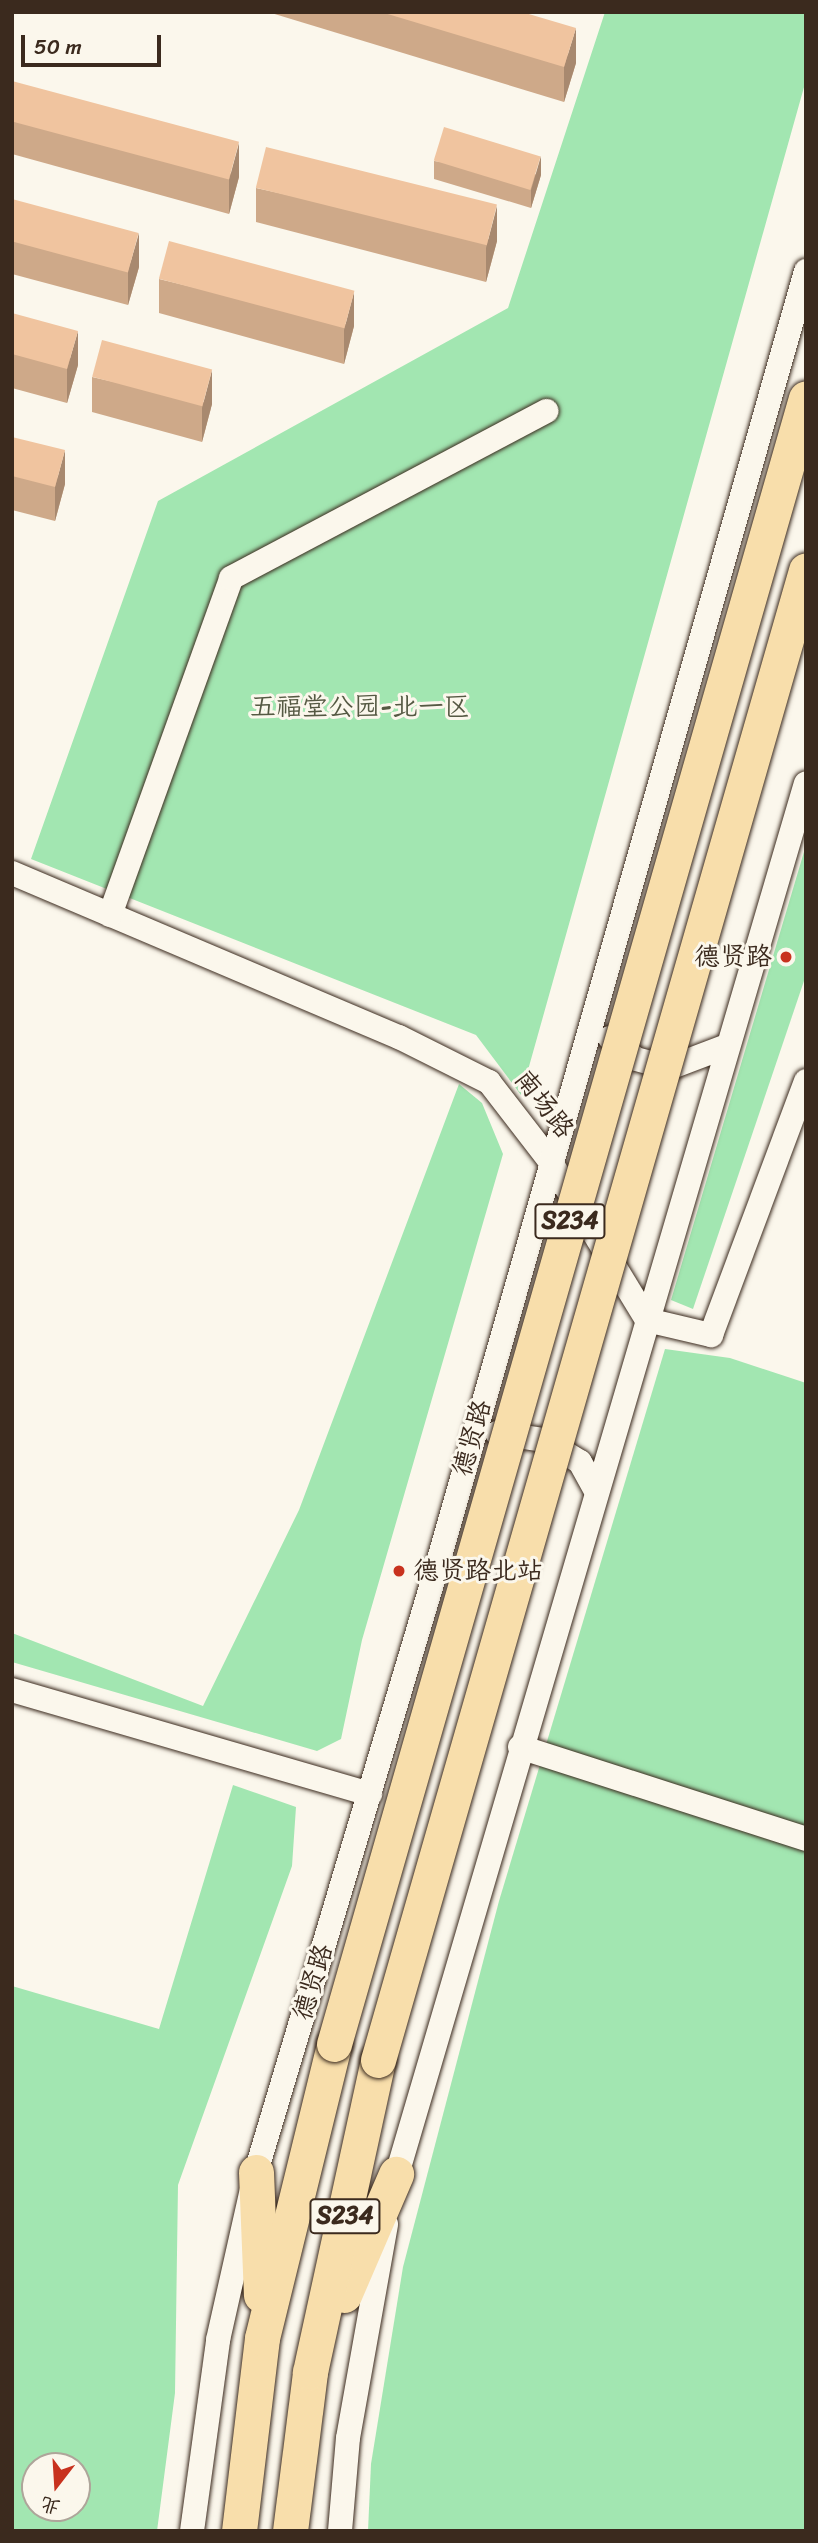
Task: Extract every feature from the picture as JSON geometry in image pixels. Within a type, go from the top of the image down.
[{"type":"highway","name":"德贤路","points":[[239,2531],[250,2414],[262,2337],[334,2045],[806,398]]},
{"type":"highway","name":"S234","points":[[310,2372],[378,2060],[806,570]]},
{"type":"highway","points":[[256,2172],[262,2337]]},
{"type":"highway","points":[[290,2531],[301,2424],[310,2372],[396,2174]]},
{"type":"street","name":"德贤路","points":[[192,2531],[218,2340],[256,2172],[370,1794],[806,271]]},
{"type":"street","points":[[110,915],[231,578],[547,411]]},
{"type":"street","points":[[340,2531],[348,2438],[396,2174],[806,783]]},
{"type":"street","name":"南场路","points":[[12,873],[489,1082],[550,1161],[647,1321]]},
{"type":"street","points":[[595,1006],[609,1038],[636,1059],[669,1069],[727,1046]]},
{"type":"street","points":[[647,1321],[711,1335],[806,1081]]},
{"type":"street","points":[[470,1445],[502,1431],[544,1440],[580,1462],[596,1491]]},
{"type":"street","points":[[12,1690],[370,1794]]},
{"type":"street","points":[[520,1747],[806,1839]]},
{"type":"green space","name":"五福堂公园-北一区","points":[[605,12],[806,12],[806,80],[521,1095],[476,1035],[31,859],[158,501],[508,308]]},
{"type":"green space","points":[[806,845],[806,975],[693,1309],[671,1300]]},
{"type":"green space","points":[[459,1084],[482,1103],[503,1154],[362,1640],[341,1739],[317,1751],[12,1662],[12,1633],[203,1706],[299,1510]]},
{"type":"green space","points":[[665,1349],[730,1358],[806,1383],[806,2531],[368,2531],[371,2464],[403,2267],[499,1901]]},
{"type":"green space","points":[[233,1785],[296,1807],[292,1866],[178,2185],[175,2393],[157,2531],[12,2531],[12,1986],[159,2029]]},
{"type":"building","points":[[381,12],[522,12],[576,28],[564,67]]},
{"type":"building","points":[[12,81],[239,142],[229,179],[12,121]]},
{"type":"building","points":[[444,127],[541,157],[530,190],[434,160]]},
{"type":"building","points":[[266,147],[497,205],[487,245],[256,188]]},
{"type":"building","points":[[12,199],[139,233],[128,273],[12,241]]},
{"type":"building","points":[[169,241],[354,291],[344,328],[159,279]]},
{"type":"building","points":[[12,313],[78,331],[67,369],[12,354]]},
{"type":"building","points":[[102,340],[212,370],[202,406],[92,377]]},
{"type":"building","points":[[12,437],[65,450],[55,487],[12,476]]},
{"type":"place","name":"德贤路","points":[[786,957]]},
{"type":"place","name":"德贤路北站","points":[[399,1571]]}]
